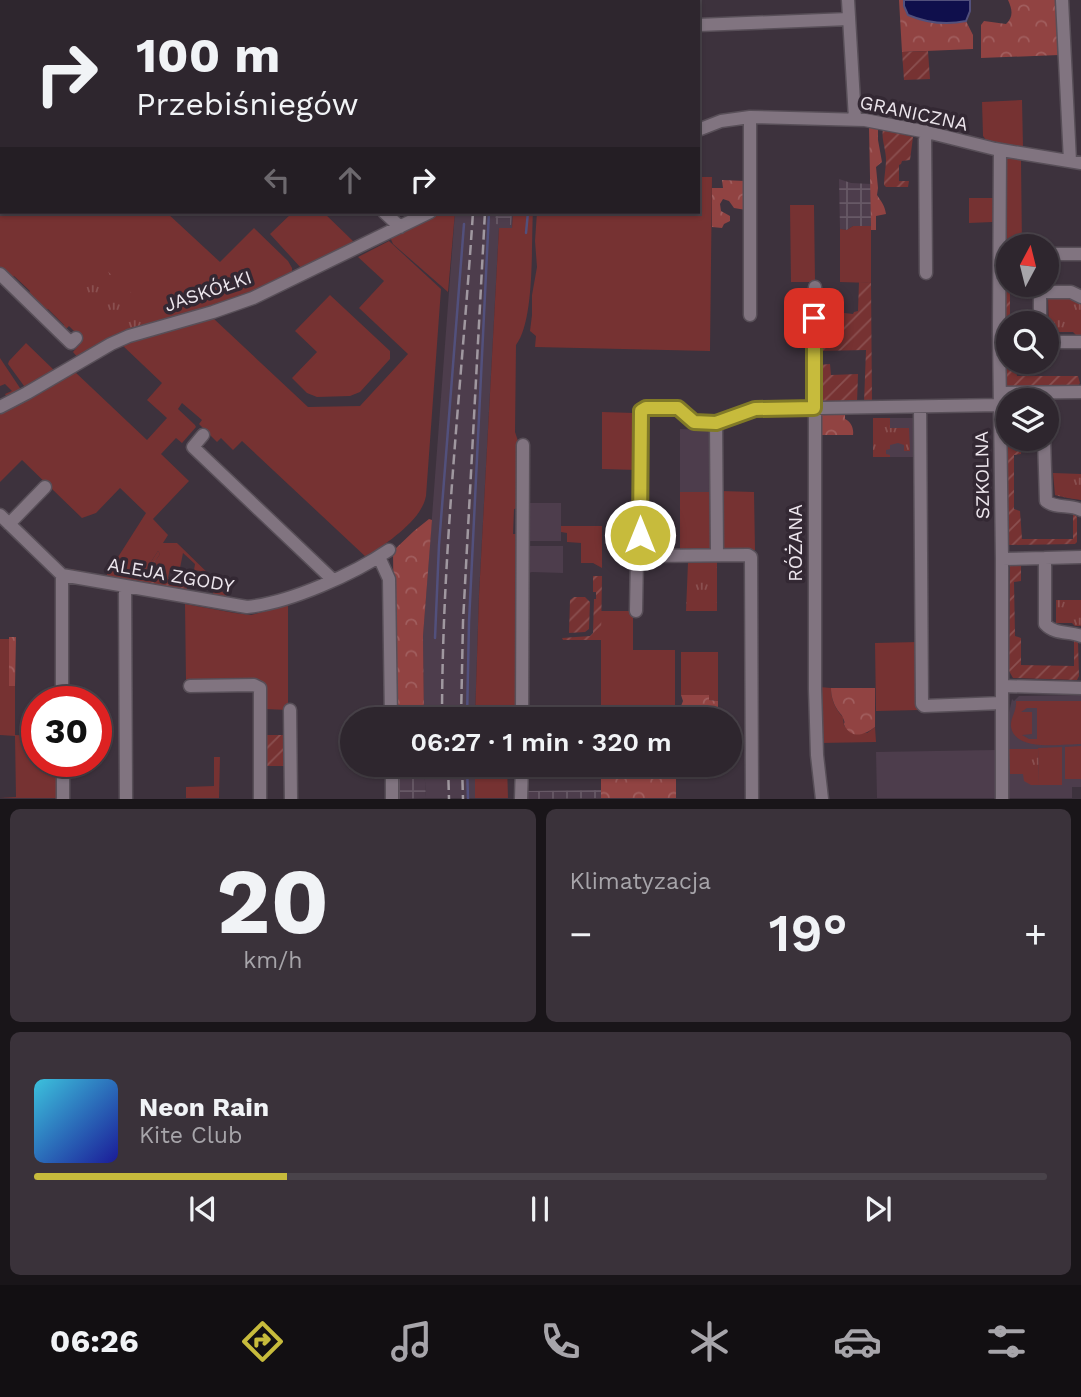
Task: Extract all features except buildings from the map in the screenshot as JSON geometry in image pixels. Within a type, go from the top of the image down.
[{"type":"street","points":[[848,0],[855,119]]},
{"type":"street","points":[[1062,0],[1076,162]]},
{"type":"street","points":[[700,25],[849,19]]},
{"type":"street","points":[[750,117],[750,315]]},
{"type":"street","name":"GRANICZNA","points":[[700,125],[750,117],[855,119],[927,132],[1000,150],[1076,162]]},
{"type":"street","points":[[926,273],[927,132]]},
{"type":"street","name":"SZKOLNA","points":[[1000,150],[1002,234]]},
{"type":"street","points":[[386,214],[400,227]]},
{"type":"street","name":"JASKÓŁKI","points":[[0,407],[111,344],[129,336],[254,298],[426,214]]},
{"type":"street","points":[[1059,254],[1081,254]]},
{"type":"street","points":[[0,274],[71,343],[76,338]]},
{"type":"street","name":"RÓŻANA","points":[[815,287],[815,689],[817,755],[822,799]]},
{"type":"street","points":[[1059,290],[1081,297]]},
{"type":"street","name":"SZKOLNA","points":[[1000,388],[1002,298]]},
{"type":"street","points":[[1059,342],[1081,342]]},
{"type":"street","points":[[1059,394],[1081,392]]},
{"type":"street","points":[[641,554],[641,412],[646,408],[678,408],[694,422],[716,423],[755,409],[920,407],[996,399]]},
{"type":"street","points":[[920,407],[922,704],[938,706],[1002,703]]},
{"type":"street","points":[[716,423],[717,555]]},
{"type":"street","points":[[203,435],[193,447],[333,580]]},
{"type":"street","points":[[522,707],[523,445]]},
{"type":"street","name":"SZKOLNA","points":[[1001,451],[1002,799]]},
{"type":"street","points":[[1044,451],[1046,501],[1052,505],[1081,510]]},
{"type":"street","points":[[45,487],[5,520],[62,575],[62,686]]},
{"type":"street","name":"ALEJA ZGODY","points":[[62,575],[247,607],[272,602],[333,580],[384,553],[389,579],[391,707]]},
{"type":"street","points":[[636,611],[636,556],[748,555],[751,559],[752,799]]},
{"type":"street","points":[[1002,559],[1081,557]]},
{"type":"street","points":[[1045,558],[1045,624],[1051,630],[1081,636]]},
{"type":"street","points":[[125,586],[126,799]]},
{"type":"street","points":[[190,686],[259,687],[260,799]]},
{"type":"street","points":[[1002,687],[1081,688]]},
{"type":"street","points":[[290,710],[291,799]]},
{"type":"street","points":[[63,777],[63,799]]},
{"type":"street","points":[[392,777],[392,799]]},
{"type":"street","points":[[521,799],[522,777]]},
{"type":"shaded area","points":[[904,0],[970,0],[970,11],[966,21],[930,21],[908,15]]},
{"type":"shaded area","points":[[839,179],[871,184],[871,226],[840,229]]},
{"type":"shaded area","points":[[455,214],[513,214],[512,228],[499,228],[475,707],[424,707],[423,636]]},
{"type":"shaded area","points":[[496,214],[512,214],[511,225],[495,224]]},
{"type":"shaded area","points":[[873,418],[915,418],[916,457],[873,457]]},
{"type":"shaded area","points":[[680,429],[712,430],[713,492],[680,492]]},
{"type":"shaded area","points":[[527,503],[561,503],[561,541],[527,541]]},
{"type":"shaded area","points":[[525,546],[563,546],[563,573],[525,574]]},
{"type":"shaded area","points":[[1081,695],[1081,787],[1072,787],[1072,798],[1007,798],[1008,717],[1012,699],[1014,701],[1019,696]]},
{"type":"shaded area","points":[[995,750],[995,798],[877,798],[876,752]]},
{"type":"shaded area","points":[[396,777],[425,777],[426,798],[396,799]]},
{"type":"shaded area","points":[[425,777],[475,777],[475,798],[426,798]]},
{"type":"shaded area","points":[[601,790],[601,798],[526,799],[527,791]]},
{"type":"green space","points":[[899,0],[904,0],[904,6],[933,21],[966,21],[973,35],[973,49],[902,52]]},
{"type":"green space","points":[[1008,0],[1055,0],[1059,55],[981,58],[981,25],[984,21],[1006,24],[1012,12]]},
{"type":"green space","points":[[928,51],[930,79],[904,80],[902,52]]},
{"type":"green space","points":[[1022,100],[1023,147],[986,140],[983,136],[982,102]]},
{"type":"green space","points":[[869,127],[878,128],[882,162],[876,167],[877,195],[886,214],[876,216],[876,230],[871,230]]},
{"type":"green space","points":[[883,129],[905,132],[905,135],[913,137],[910,160],[902,161],[899,165],[899,181],[909,181],[908,187],[884,185],[886,160]]},
{"type":"green space","points":[[1006,157],[1021,160],[1022,234],[1004,234]]},
{"type":"green space","points":[[700,177],[712,177],[710,351],[535,347],[536,336],[530,331],[537,267],[537,214],[700,214]]},
{"type":"green space","points":[[722,180],[745,181],[746,210],[734,208],[729,201],[723,199],[720,204],[721,211],[730,216],[730,221],[722,228],[712,227],[712,188],[723,188]]},
{"type":"green space","points":[[969,198],[993,198],[993,222],[969,223]]},
{"type":"green space","points":[[790,205],[814,205],[815,282],[791,282]]},
{"type":"green space","points":[[0,214],[168,214],[220,262],[254,228],[288,261],[292,273],[251,292],[128,332],[79,359],[73,352],[83,340],[69,326],[63,332],[61,329],[64,325],[48,309],[44,312],[27,296],[30,291],[14,276],[10,279],[0,269]]},
{"type":"green space","points":[[291,214],[325,214],[354,242],[301,268],[270,234]]},
{"type":"green space","points":[[436,214],[455,214],[448,292],[393,244],[389,235]]},
{"type":"green space","points":[[513,214],[533,214],[529,300],[522,333],[516,345],[515,432],[519,444],[519,508],[514,509],[513,534],[519,534],[519,707],[475,707],[479,595],[499,228],[512,228]]},
{"type":"green space","points":[[853,226],[871,226],[871,283],[840,282],[840,229],[847,230]]},
{"type":"green space","points":[[389,241],[441,289],[426,496],[410,523],[367,558],[242,441],[233,450],[221,438],[217,442],[199,424],[202,420],[182,403],[178,409],[196,427],[182,443],[176,438],[161,454],[189,481],[153,519],[168,535],[163,543],[177,543],[217,582],[215,585],[230,599],[213,596],[213,583],[200,571],[194,570],[195,564],[183,553],[180,568],[170,568],[168,578],[185,583],[187,588],[146,580],[146,575],[160,554],[158,551],[138,582],[72,572],[71,569],[106,576],[146,513],[120,488],[96,513],[82,518],[22,460],[0,482],[0,410],[74,371],[147,440],[167,418],[147,400],[162,383],[121,344],[213,318],[308,407],[360,406],[408,354],[359,308],[384,281],[358,257]]},
{"type":"green space","points":[[103,267],[161,320],[128,332],[82,290]]},
{"type":"green space","points":[[859,282],[871,283],[872,404],[864,403],[866,350],[817,351],[819,311],[828,293],[833,294],[832,298],[839,304],[839,311],[853,314],[858,311]]},
{"type":"green space","points":[[330,295],[390,351],[390,359],[360,392],[350,396],[317,397],[307,393],[292,378],[317,352],[295,331]]},
{"type":"green space","points":[[1072,295],[1081,301],[1081,336],[1073,332],[1059,332],[1059,311],[1048,311],[1048,298]]},
{"type":"green space","points":[[1005,298],[1010,298],[1010,311],[1005,311]]},
{"type":"green space","points":[[26,343],[57,373],[27,390],[8,364]]},
{"type":"green space","points":[[0,358],[22,391],[7,398],[5,394],[12,391],[5,384],[0,386]]},
{"type":"green space","points":[[830,364],[831,375],[858,374],[857,403],[820,405],[818,365]]},
{"type":"green space","points":[[1004,374],[1017,374],[1078,376],[1080,383],[1077,387],[1008,387],[1004,382]]},
{"type":"green space","points":[[602,412],[636,415],[637,470],[602,469]]},
{"type":"green space","points":[[817,413],[845,413],[845,419],[852,426],[853,435],[818,435]]},
{"type":"green space","points":[[873,418],[890,418],[890,428],[909,428],[910,451],[904,451],[904,445],[898,443],[890,445],[890,449],[886,450],[890,457],[873,457]]},
{"type":"green space","points":[[1007,451],[1021,451],[1021,454],[1014,455],[1014,509],[1020,511],[1022,539],[1073,539],[1073,513],[1077,517],[1077,542],[1008,545]]},
{"type":"green space","points":[[1053,473],[1081,474],[1081,500],[1055,495]]},
{"type":"green space","points":[[721,491],[754,492],[755,550],[721,551]]},
{"type":"green space","points":[[680,492],[713,492],[713,551],[680,551]]},
{"type":"green space","points":[[429,519],[432,520],[423,636],[424,707],[395,707],[393,551]]},
{"type":"green space","points":[[561,526],[602,526],[602,568],[593,563],[581,563],[581,543],[567,542],[567,533],[561,532]]},
{"type":"green space","points":[[158,551],[160,554],[146,575],[146,580],[187,588],[186,591],[138,582]]},
{"type":"green space","points":[[698,559],[717,559],[717,611],[686,611],[688,563]]},
{"type":"green space","points":[[1010,565],[1021,565],[1021,581],[1014,582],[1015,636],[1021,638],[1021,665],[1074,666],[1074,639],[1078,642],[1077,680],[1013,678],[1009,671]]},
{"type":"green space","points":[[593,576],[602,576],[601,640],[563,640],[562,638],[590,636],[593,633],[596,592],[593,592]]},
{"type":"green space","points":[[574,597],[585,597],[590,602],[589,629],[585,632],[569,633],[570,600]]},
{"type":"green space","points":[[1056,600],[1081,600],[1081,626],[1056,623]]},
{"type":"green space","points":[[185,604],[251,615],[288,605],[288,710],[264,709],[263,682],[186,682]]},
{"type":"green space","points":[[601,611],[633,611],[633,650],[675,650],[675,707],[601,707]]},
{"type":"green space","points":[[9,637],[16,637],[15,686],[9,686]]},
{"type":"green space","points":[[0,639],[9,639],[9,686],[15,686],[15,735],[21,735],[21,777],[57,777],[57,798],[0,798],[16,797],[15,736],[0,735]]},
{"type":"green space","points":[[918,642],[919,710],[876,711],[875,643]]},
{"type":"green space","points":[[681,652],[718,652],[718,701],[709,700],[709,695],[681,695]]},
{"type":"green space","points":[[819,687],[831,688],[844,726],[867,733],[875,727],[876,742],[820,743]]},
{"type":"green space","points":[[831,688],[875,688],[875,727],[857,735],[849,732],[834,704]]},
{"type":"green space","points":[[681,695],[709,695],[709,700],[718,701],[718,707],[681,707]]},
{"type":"green space","points":[[1016,701],[1081,701],[1081,744],[1041,745],[1021,740],[1014,735],[1011,727]],"holes":[[[1027,708],[1037,708],[1037,739],[1029,739],[1022,735],[1032,734],[1032,712],[1021,712]]]},
{"type":"green space","points":[[264,735],[288,735],[289,766],[264,766]]},
{"type":"green space","points":[[1081,746],[1081,779],[1065,779],[1065,747]]},
{"type":"green space","points":[[1062,747],[1062,785],[1039,785],[1038,748]]},
{"type":"green space","points":[[1009,749],[1038,749],[1039,785],[1024,781],[1023,774],[1010,774]]},
{"type":"green space","points":[[214,757],[220,757],[219,798],[186,798],[186,787],[214,786]]},
{"type":"green space","points":[[475,777],[507,777],[508,798],[475,798]]},
{"type":"green space","points":[[601,777],[676,777],[676,798],[601,798]]},
{"type":"waterway","points":[[467,707],[489,214]]},
{"type":"waterway","points":[[526,233],[528,214]]},
{"type":"waterway","points":[[435,638],[439,545],[464,224]]},
{"type":"waterway","points":[[467,777],[468,799]]},
{"type":"railway","points":[[442,707],[445,592],[473,214]]},
{"type":"railway","points":[[461,707],[463,622],[485,214]]},
{"type":"railway","points":[[448,777],[449,799]]},
{"type":"railway","points":[[462,777],[463,799]]},
{"type":"route","points":[[640,535],[641,411],[646,408],[678,408],[694,422],[716,423],[755,409],[814,408],[814,318]]}]
